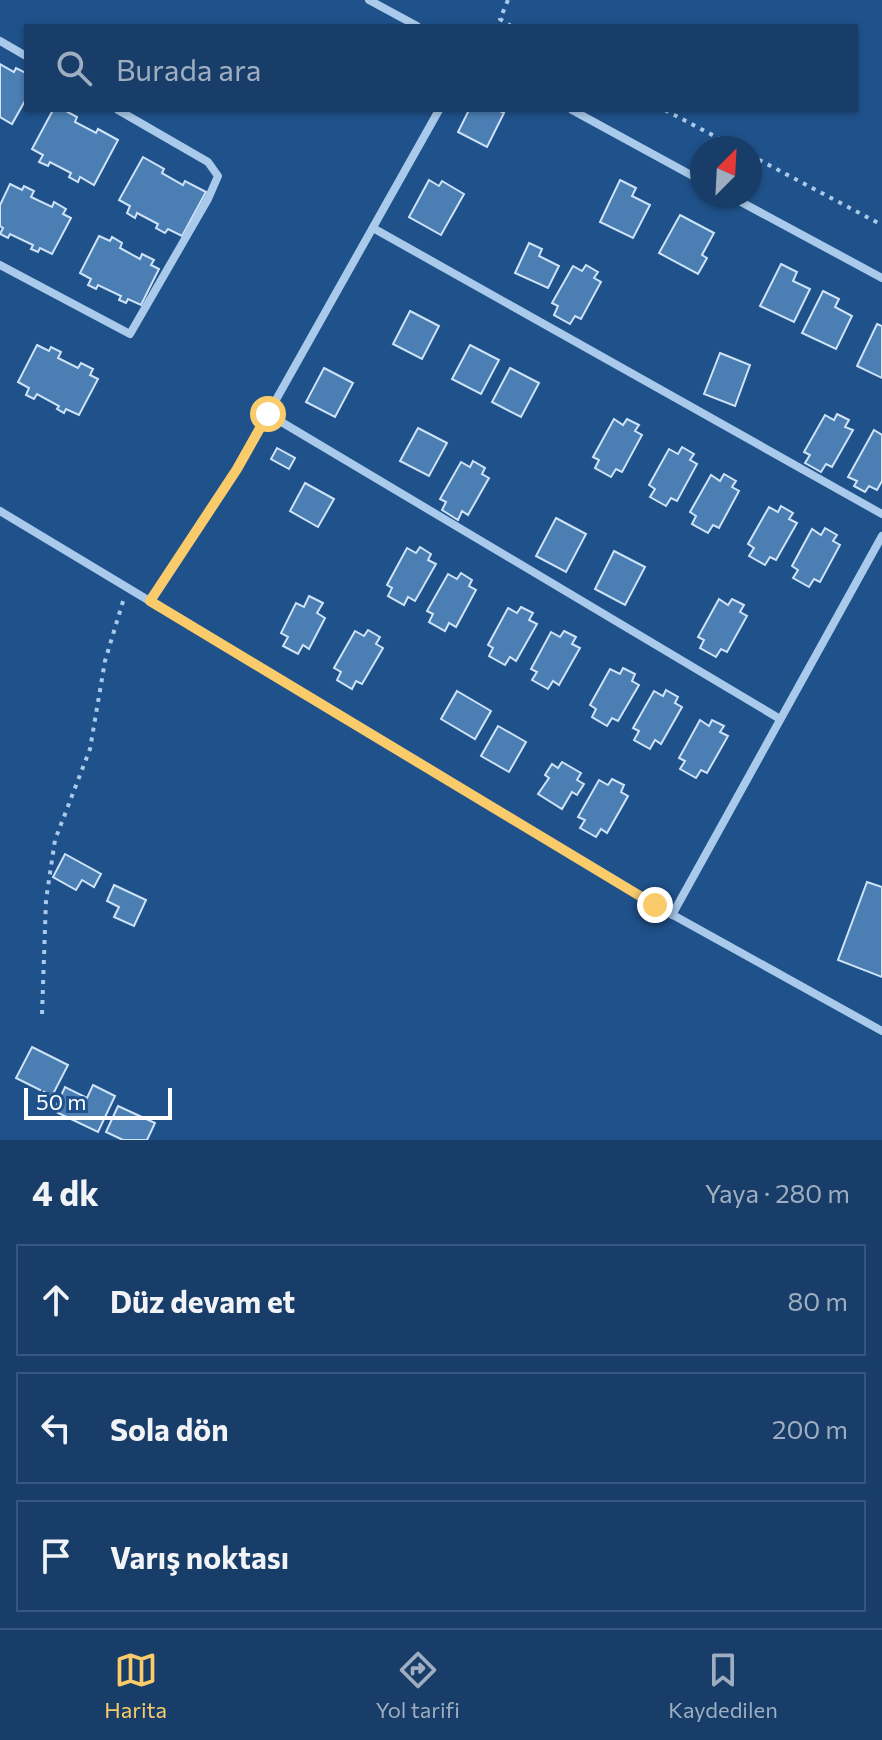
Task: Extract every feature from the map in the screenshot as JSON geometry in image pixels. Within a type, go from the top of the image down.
[{"type":"street","points":[[369,0],[413,24]]},
{"type":"street","points":[[0,41],[24,55]]},
{"type":"street","points":[[0,265],[130,334],[208,199],[218,176],[208,162],[121,112]]},
{"type":"street","points":[[150,601],[237,469],[438,112]]},
{"type":"street","points":[[576,112],[690,174]]},
{"type":"street","points":[[752,208],[882,278]]},
{"type":"street","points":[[373,228],[882,514]]},
{"type":"street","points":[[268,414],[780,719]]},
{"type":"street","points":[[0,511],[672,915],[882,1031]]},
{"type":"street","points":[[672,915],[882,536]]},
{"type":"path","points":[[508,0],[500,19],[508,24]]},
{"type":"path","points":[[669,112],[714,136]]},
{"type":"path","points":[[762,161],[882,225]]},
{"type":"path","points":[[42,1014],[46,900],[55,840],[90,749],[105,661],[127,588]]},
{"type":"building","points":[[0,64],[14,72],[16,68],[24,72],[24,103],[12,124],[0,117]]},
{"type":"building","points":[[52,112],[68,112],[77,117],[75,122],[96,133],[98,129],[118,140],[94,185],[80,177],[78,182],[69,177],[71,173],[50,162],[48,166],[39,162],[43,155],[32,149]]},
{"type":"building","points":[[468,112],[504,113],[487,147],[458,132]]},
{"type":"building","points":[[143,157],[183,185],[185,181],[206,192],[182,236],[168,229],[165,233],[156,228],[158,224],[137,213],[135,218],[127,213],[130,206],[119,200]]},
{"type":"building","points":[[429,180],[439,186],[442,181],[464,194],[441,235],[409,217]]},
{"type":"building","points":[[620,180],[636,188],[632,196],[650,205],[633,238],[600,222]]},
{"type":"building","points":[[10,184],[34,191],[31,197],[52,207],[54,202],[66,209],[63,214],[71,218],[52,254],[40,248],[38,252],[31,249],[33,245],[10,234],[8,238],[0,234],[3,228],[0,226],[0,205]]},
{"type":"building","points":[[680,215],[714,233],[702,255],[707,258],[698,274],[659,253]]},
{"type":"building","points":[[99,236],[110,241],[112,237],[122,243],[120,248],[140,259],[142,254],[154,260],[151,265],[159,269],[141,305],[128,299],[126,303],[119,300],[121,296],[98,285],[96,289],[88,285],[91,279],[80,273]]},
{"type":"building","points":[[529,243],[542,249],[539,256],[559,266],[548,288],[515,273]]},
{"type":"building","points":[[781,264],[797,272],[793,281],[810,289],[794,322],[760,306]]},
{"type":"building","points":[[586,265],[598,272],[594,278],[601,282],[581,319],[575,316],[570,324],[554,315],[558,306],[552,303],[573,266],[582,271]]},
{"type":"building","points":[[823,291],[839,299],[835,307],[852,316],[836,349],[802,333]]},
{"type":"building","points":[[410,311],[439,326],[422,359],[393,344]]},
{"type":"building","points":[[877,324],[882,326],[882,378],[857,366]]},
{"type":"building","points":[[37,345],[61,352],[58,358],[78,368],[81,363],[93,369],[90,375],[98,379],[79,415],[66,409],[64,413],[57,409],[59,406],[37,394],[34,399],[26,395],[29,388],[18,382]]},
{"type":"building","points":[[470,345],[499,360],[481,394],[452,379]]},
{"type":"building","points":[[720,353],[750,365],[735,406],[704,394]]},
{"type":"building","points":[[324,368],[353,383],[335,417],[306,402]]},
{"type":"building","points":[[510,368],[539,383],[521,417],[492,402]]},
{"type":"building","points":[[837,414],[849,420],[845,427],[853,430],[832,467],[826,464],[821,472],[805,463],[810,455],[804,452],[825,415],[834,420]]},
{"type":"building","points":[[614,419],[623,425],[627,419],[639,425],[635,431],[642,435],[622,472],[616,469],[611,477],[595,468],[599,460],[593,457]]},
{"type":"building","points":[[418,428],[447,443],[429,476],[400,461]]},
{"type":"building","points":[[874,430],[882,435],[882,481],[877,490],[869,486],[865,492],[854,486],[857,481],[848,477]]},
{"type":"building","points":[[682,447],[694,454],[690,460],[697,464],[677,501],[671,498],[666,506],[650,497],[655,489],[649,485],[669,449],[678,454]]},
{"type":"building","points":[[277,448],[295,458],[289,469],[271,459]]},
{"type":"building","points":[[473,461],[485,468],[482,474],[489,478],[468,515],[462,511],[458,520],[442,510],[446,502],[440,499],[461,462],[470,467]]},
{"type":"building","points":[[724,474],[736,481],[732,487],[739,491],[719,528],[713,525],[708,533],[692,524],[696,516],[690,512],[711,475],[720,481]]},
{"type":"building","points":[[305,483],[334,499],[318,527],[290,511]]},
{"type":"building","points":[[781,506],[793,513],[789,519],[797,523],[776,560],[770,557],[765,565],[749,556],[754,548],[748,544],[769,507],[778,512]]},
{"type":"building","points":[[556,518],[586,534],[566,572],[536,556]]},
{"type":"building","points":[[825,528],[837,535],[833,541],[840,545],[820,582],[814,579],[809,587],[793,578],[798,570],[792,566],[812,529],[821,535]]},
{"type":"building","points":[[420,547],[431,554],[428,560],[436,564],[415,601],[408,597],[404,605],[388,596],[392,588],[387,585],[407,548],[416,553]]},
{"type":"building","points":[[614,551],[645,567],[625,605],[595,589]]},
{"type":"building","points":[[461,573],[472,580],[469,586],[476,590],[456,627],[449,623],[445,631],[429,622],[433,614],[427,611],[448,574],[457,579]]},
{"type":"building","points":[[309,596],[323,603],[317,613],[325,618],[309,649],[303,645],[298,654],[283,646],[288,637],[281,633],[296,603],[304,607]]},
{"type":"building","points":[[719,599],[728,605],[732,599],[744,605],[740,612],[747,616],[727,652],[721,649],[716,657],[700,648],[704,640],[698,637]]},
{"type":"building","points":[[521,607],[533,613],[529,620],[537,624],[516,661],[510,657],[505,665],[489,656],[493,648],[488,645],[508,608],[517,613]]},
{"type":"building","points":[[368,630],[380,637],[376,644],[383,648],[362,684],[356,681],[352,689],[337,680],[341,672],[334,668],[355,631],[364,636]]},
{"type":"building","points":[[564,631],[576,637],[572,644],[580,648],[559,685],[553,681],[548,689],[532,680],[537,672],[531,669],[551,632],[560,637]]},
{"type":"building","points":[[623,668],[635,674],[632,681],[639,685],[618,721],[612,718],[607,726],[592,717],[596,709],[590,705],[610,669],[620,674]]},
{"type":"building","points":[[666,690],[678,697],[675,703],[682,707],[661,744],[655,740],[650,749],[634,740],[639,731],[633,728],[654,691],[663,696]]},
{"type":"building","points":[[457,691],[491,711],[475,739],[441,719]]},
{"type":"building","points":[[700,720],[709,726],[712,720],[724,726],[720,732],[728,736],[707,773],[701,770],[696,778],[680,769],[685,761],[679,758]]},
{"type":"building","points":[[498,726],[526,742],[509,772],[481,756]]},
{"type":"building","points":[[562,762],[581,773],[577,780],[584,784],[577,795],[572,792],[562,809],[538,794],[549,778],[545,775],[552,764],[558,768]]},
{"type":"building","points":[[612,779],[624,785],[621,792],[628,796],[607,833],[601,829],[596,837],[580,828],[585,820],[578,817],[599,780],[608,785]]},
{"type":"building","points":[[65,854],[101,874],[94,887],[82,880],[76,890],[53,877]]},
{"type":"building","points":[[867,882],[882,887],[882,977],[838,960]]},
{"type":"building","points":[[114,885],[146,900],[134,926],[114,917],[119,907],[107,901]]},
{"type":"building","points":[[32,1047],[68,1065],[52,1096],[16,1078]]},
{"type":"building","points":[[93,1085],[115,1096],[98,1132],[54,1111],[65,1087],[87,1098]]},
{"type":"building","points":[[118,1106],[155,1123],[147,1140],[123,1140],[106,1132]]},
{"type":"route","points":[[268,414],[237,469],[150,601],[655,905]]}]
